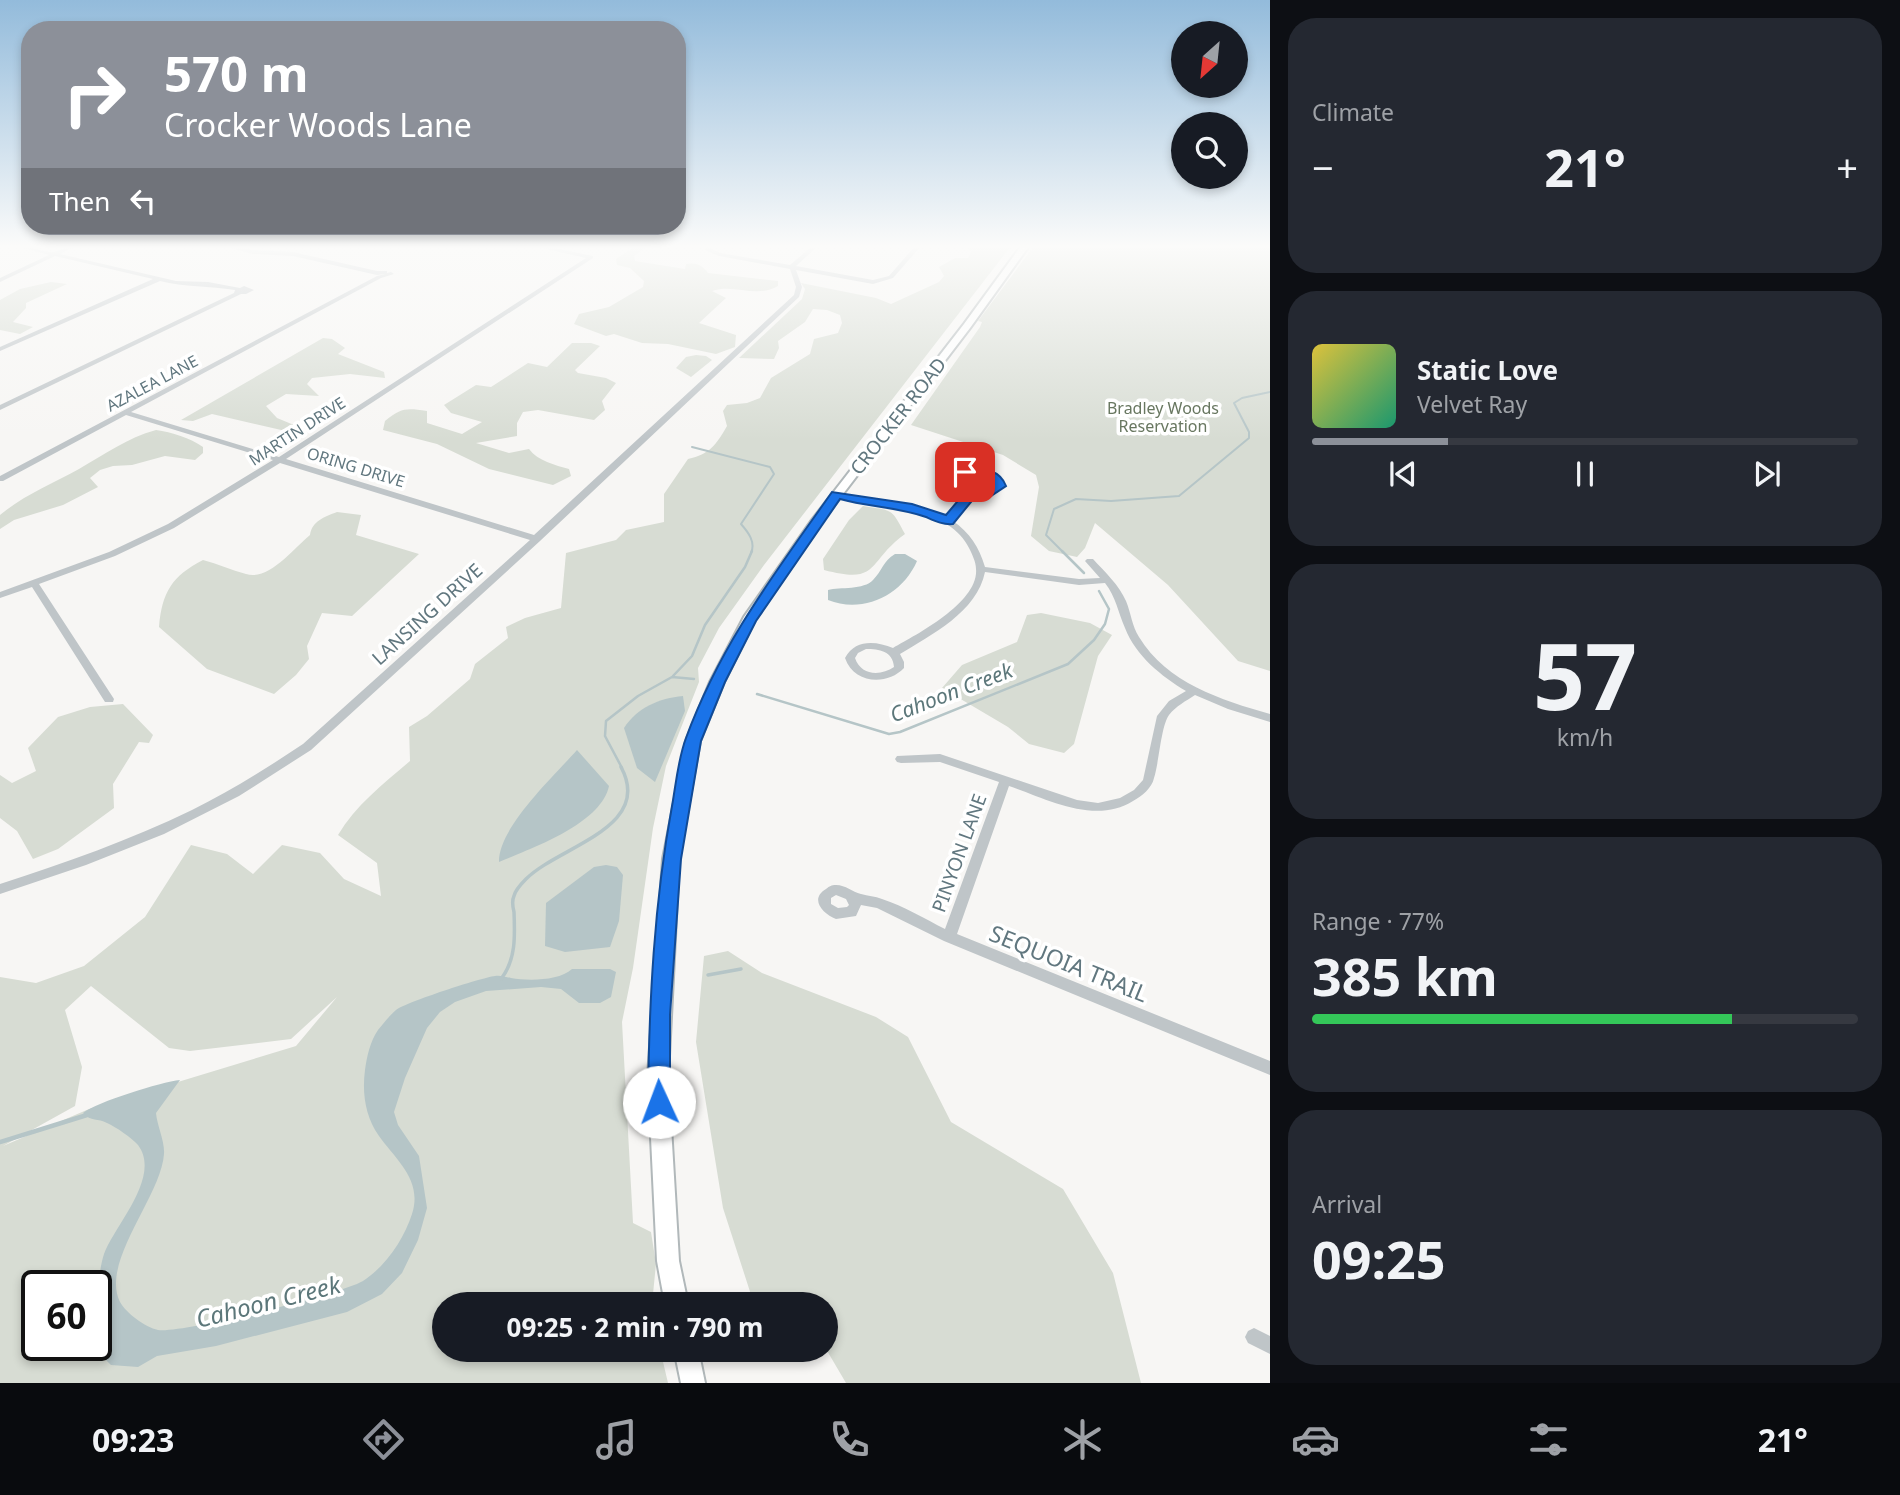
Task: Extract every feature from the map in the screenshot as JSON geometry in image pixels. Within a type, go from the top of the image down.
[{"type":"main road","name":"CROCKER ROAD","points":[[674,1292],[668,1261],[658,1076],[659,1015],[671,859],[693,741],[717,682],[749,620],[837,495],[978,311]]},
{"type":"main road","points":[[689,1362],[693,1383]]},
{"type":"street","points":[[0,349],[87,311]]},
{"type":"street","points":[[0,408],[198,311]]},
{"type":"street","name":"AZALEA LANE","points":[[0,479],[313,311]]},
{"type":"street","name":"MARTIN DRIVE","points":[[0,595],[113,554],[171,526],[281,459],[509,311]]},
{"type":"street","name":"LANSING DRIVE","points":[[0,889],[66,868],[180,823],[269,774],[307,747],[781,311]]},
{"type":"street","name":"ORING DRIVE","points":[[127,413],[537,538]]},
{"type":"street","points":[[960,473],[986,473],[1000,483],[998,490],[993,492],[972,492],[956,483],[960,473]]},
{"type":"street","points":[[948,521],[972,492]]},
{"type":"street","points":[[837,495],[912,508],[948,521],[972,545],[982,569],[980,580],[970,595],[940,625],[893,653]]},
{"type":"street","points":[[1090,561],[1120,593],[1133,636],[1169,675],[1192,692],[1270,718]]},
{"type":"street","points":[[982,569],[1068,581],[1107,580]]},
{"type":"street","points":[[35,584],[109,699]]},
{"type":"street","points":[[864,646],[879,647],[893,653],[898,658],[899,668],[889,676],[864,675],[857,671],[850,661],[853,652],[864,646]]},
{"type":"street","points":[[901,759],[940,758],[1076,804],[1098,807],[1123,802],[1138,793],[1148,781],[1162,716],[1173,704],[1192,692]]},
{"type":"street","name":"PINYON LANE","points":[[949,937],[1005,781]]},
{"type":"street","name":"SEQUOIA TRAIL","points":[[853,898],[879,903],[949,937],[1270,1068]]},
{"type":"green space","points":[[0,311],[24,311],[13,322],[33,327],[20,334],[0,330]]},
{"type":"green space","points":[[594,311],[712,311],[699,323],[736,335],[735,347],[716,354],[668,344],[642,343],[614,334],[606,336],[574,324],[579,314]]},
{"type":"green space","points":[[790,311],[812,311],[805,322],[778,341],[779,348],[774,359],[739,358]]},
{"type":"green space","points":[[828,311],[961,311],[764,565],[719,628],[698,668],[699,682],[666,766],[653,828],[633,968],[622,1022],[633,1223],[651,1232],[656,1264],[653,1292],[432,1292],[432,1362],[663,1362],[668,1383],[0,1383],[0,977],[36,983],[84,966],[145,917],[191,845],[227,854],[253,874],[282,845],[320,853],[344,879],[381,896],[377,863],[338,835],[362,804],[410,761],[409,727],[427,716],[470,679],[475,664],[508,638],[506,627],[525,618],[561,608],[566,553],[616,540],[626,530],[664,522],[664,494],[688,459],[712,448],[727,426],[723,411],[727,405],[747,403],[760,398],[771,378],[810,354],[814,339],[838,333],[842,323],[840,315]],"holes":[[[91,986],[169,1048],[190,1051],[291,1039],[337,997],[296,1046],[89,1109],[3,1146],[75,1106],[82,1067],[65,1010]]]},
{"type":"green space","name":"Bradley Woods Reservation","points":[[986,311],[1270,311],[1270,671],[1238,661],[1168,585],[1095,523],[1085,548],[1077,557],[1049,551],[1031,536],[1039,487],[1036,475],[1003,455],[911,425],[980,327],[982,322],[978,321]]},
{"type":"green space","points":[[323,338],[332,339],[345,348],[338,354],[384,372],[385,378],[350,374],[312,378],[307,384],[319,396],[286,394],[266,406],[277,418],[294,425],[290,432],[212,414],[193,421],[181,420]]},
{"type":"green space","points":[[572,343],[600,346],[575,370],[616,383],[602,401],[605,410],[594,420],[538,410],[523,412],[517,423],[517,436],[476,443],[509,453],[529,449],[542,460],[569,469],[571,476],[553,485],[489,469],[437,444],[383,430],[385,421],[400,411],[414,409],[427,411],[427,423],[462,434],[482,422],[451,413],[444,405],[476,385],[491,387],[528,363],[547,367]]},
{"type":"green space","points":[[696,355],[712,360],[691,377],[676,368],[686,357]]},
{"type":"green space","points":[[156,430],[192,441],[203,447],[203,453],[195,460],[165,456],[100,470],[90,478],[98,487],[63,505],[14,520],[0,529],[0,515],[19,501],[126,442]]},
{"type":"green space","points":[[863,506],[890,512],[905,534],[864,573],[855,575],[824,570],[823,559],[849,520]]},
{"type":"green space","points":[[337,512],[361,515],[356,535],[419,554],[352,616],[322,613],[307,646],[309,659],[296,675],[274,694],[207,669],[159,627],[160,615],[170,586],[192,566],[203,560],[246,574],[263,573],[280,562],[310,535],[316,523]]},
{"type":"green space","points":[[1041,613],[1090,623],[1112,635],[1098,656],[1074,744],[1064,753],[1029,744],[1008,727],[942,688],[962,665],[1017,642],[1027,615]]},
{"type":"green space","points":[[123,704],[153,735],[149,743],[139,742],[113,784],[114,808],[58,849],[33,859],[17,831],[0,818],[0,775],[12,783],[36,771],[28,748],[58,717],[90,707]]},
{"type":"green space","points":[[728,951],[762,973],[876,1017],[908,1037],[951,1122],[1063,1189],[1113,1273],[1141,1383],[846,1383],[834,1362],[838,1362],[838,1292],[750,1292],[723,1208],[696,1042],[704,956]]},
{"type":"shaded area","points":[[895,554],[905,554],[917,561],[902,584],[891,592],[880,599],[854,605],[828,600],[828,590],[869,583]]},
{"type":"shaded area","points":[[683,696],[685,711],[655,782],[637,768],[624,728],[635,715],[649,705]]},
{"type":"shaded area","points":[[577,750],[609,786],[603,800],[593,812],[563,833],[499,862],[501,848],[517,818]]},
{"type":"shaded area","points":[[594,867],[617,867],[623,875],[619,921],[610,947],[565,952],[545,946],[546,903]]},
{"type":"shaded area","points":[[572,969],[610,969],[616,972],[611,997],[600,1003],[579,1003],[561,989],[541,987],[486,991],[455,1002],[440,1012],[427,1028],[405,1078],[394,1112],[398,1125],[419,1156],[427,1208],[418,1240],[402,1273],[382,1294],[347,1312],[216,1346],[157,1356],[138,1367],[111,1365],[107,1361],[112,1361],[112,1270],[101,1270],[102,1263],[109,1243],[140,1186],[144,1158],[138,1145],[128,1136],[83,1113],[101,1103],[130,1093],[180,1080],[156,1113],[164,1149],[160,1171],[118,1268],[116,1286],[120,1302],[136,1319],[158,1330],[173,1330],[227,1320],[325,1295],[363,1281],[379,1268],[404,1233],[412,1214],[414,1191],[411,1181],[374,1128],[366,1104],[366,1065],[378,1030],[396,1010],[460,986],[497,976],[526,980],[551,978]]},
{"type":"waterway","name":"Cahoon Creek","points":[[1084,573],[1046,535],[1054,509],[1076,499],[1111,501],[1179,496],[1249,438],[1249,432],[1234,403],[1242,398],[1270,392]]},
{"type":"waterway","points":[[692,447],[770,467],[774,474],[741,524],[752,541],[751,553]]},
{"type":"waterway","points":[[673,676],[692,656],[705,625],[745,567],[752,551]]},
{"type":"waterway","name":"Cahoon Creek","points":[[757,694],[889,734],[900,732],[1068,664],[1094,640],[1105,624],[1109,609],[1099,591]]},
{"type":"waterway","name":"Cahoon Creek","points":[[622,768],[605,736],[606,721],[638,696],[672,677],[694,679]]},
{"type":"waterway","name":"Cahoon Creek","points":[[501,979],[506,972],[513,947],[513,898],[516,892],[526,879],[541,867],[598,834],[614,821],[625,806],[628,788],[621,767]]},
{"type":"waterway","points":[[708,975],[741,969]]},
{"type":"waterway","name":"Cahoon Creek","points":[[0,1142],[87,1115]]},
{"type":"route","points":[[659,1102],[659,1015],[671,859],[693,741],[717,682],[749,620],[837,495],[930,512],[948,521],[972,492],[987,494],[998,490],[1000,486],[997,479],[986,473],[965,472]]}]
